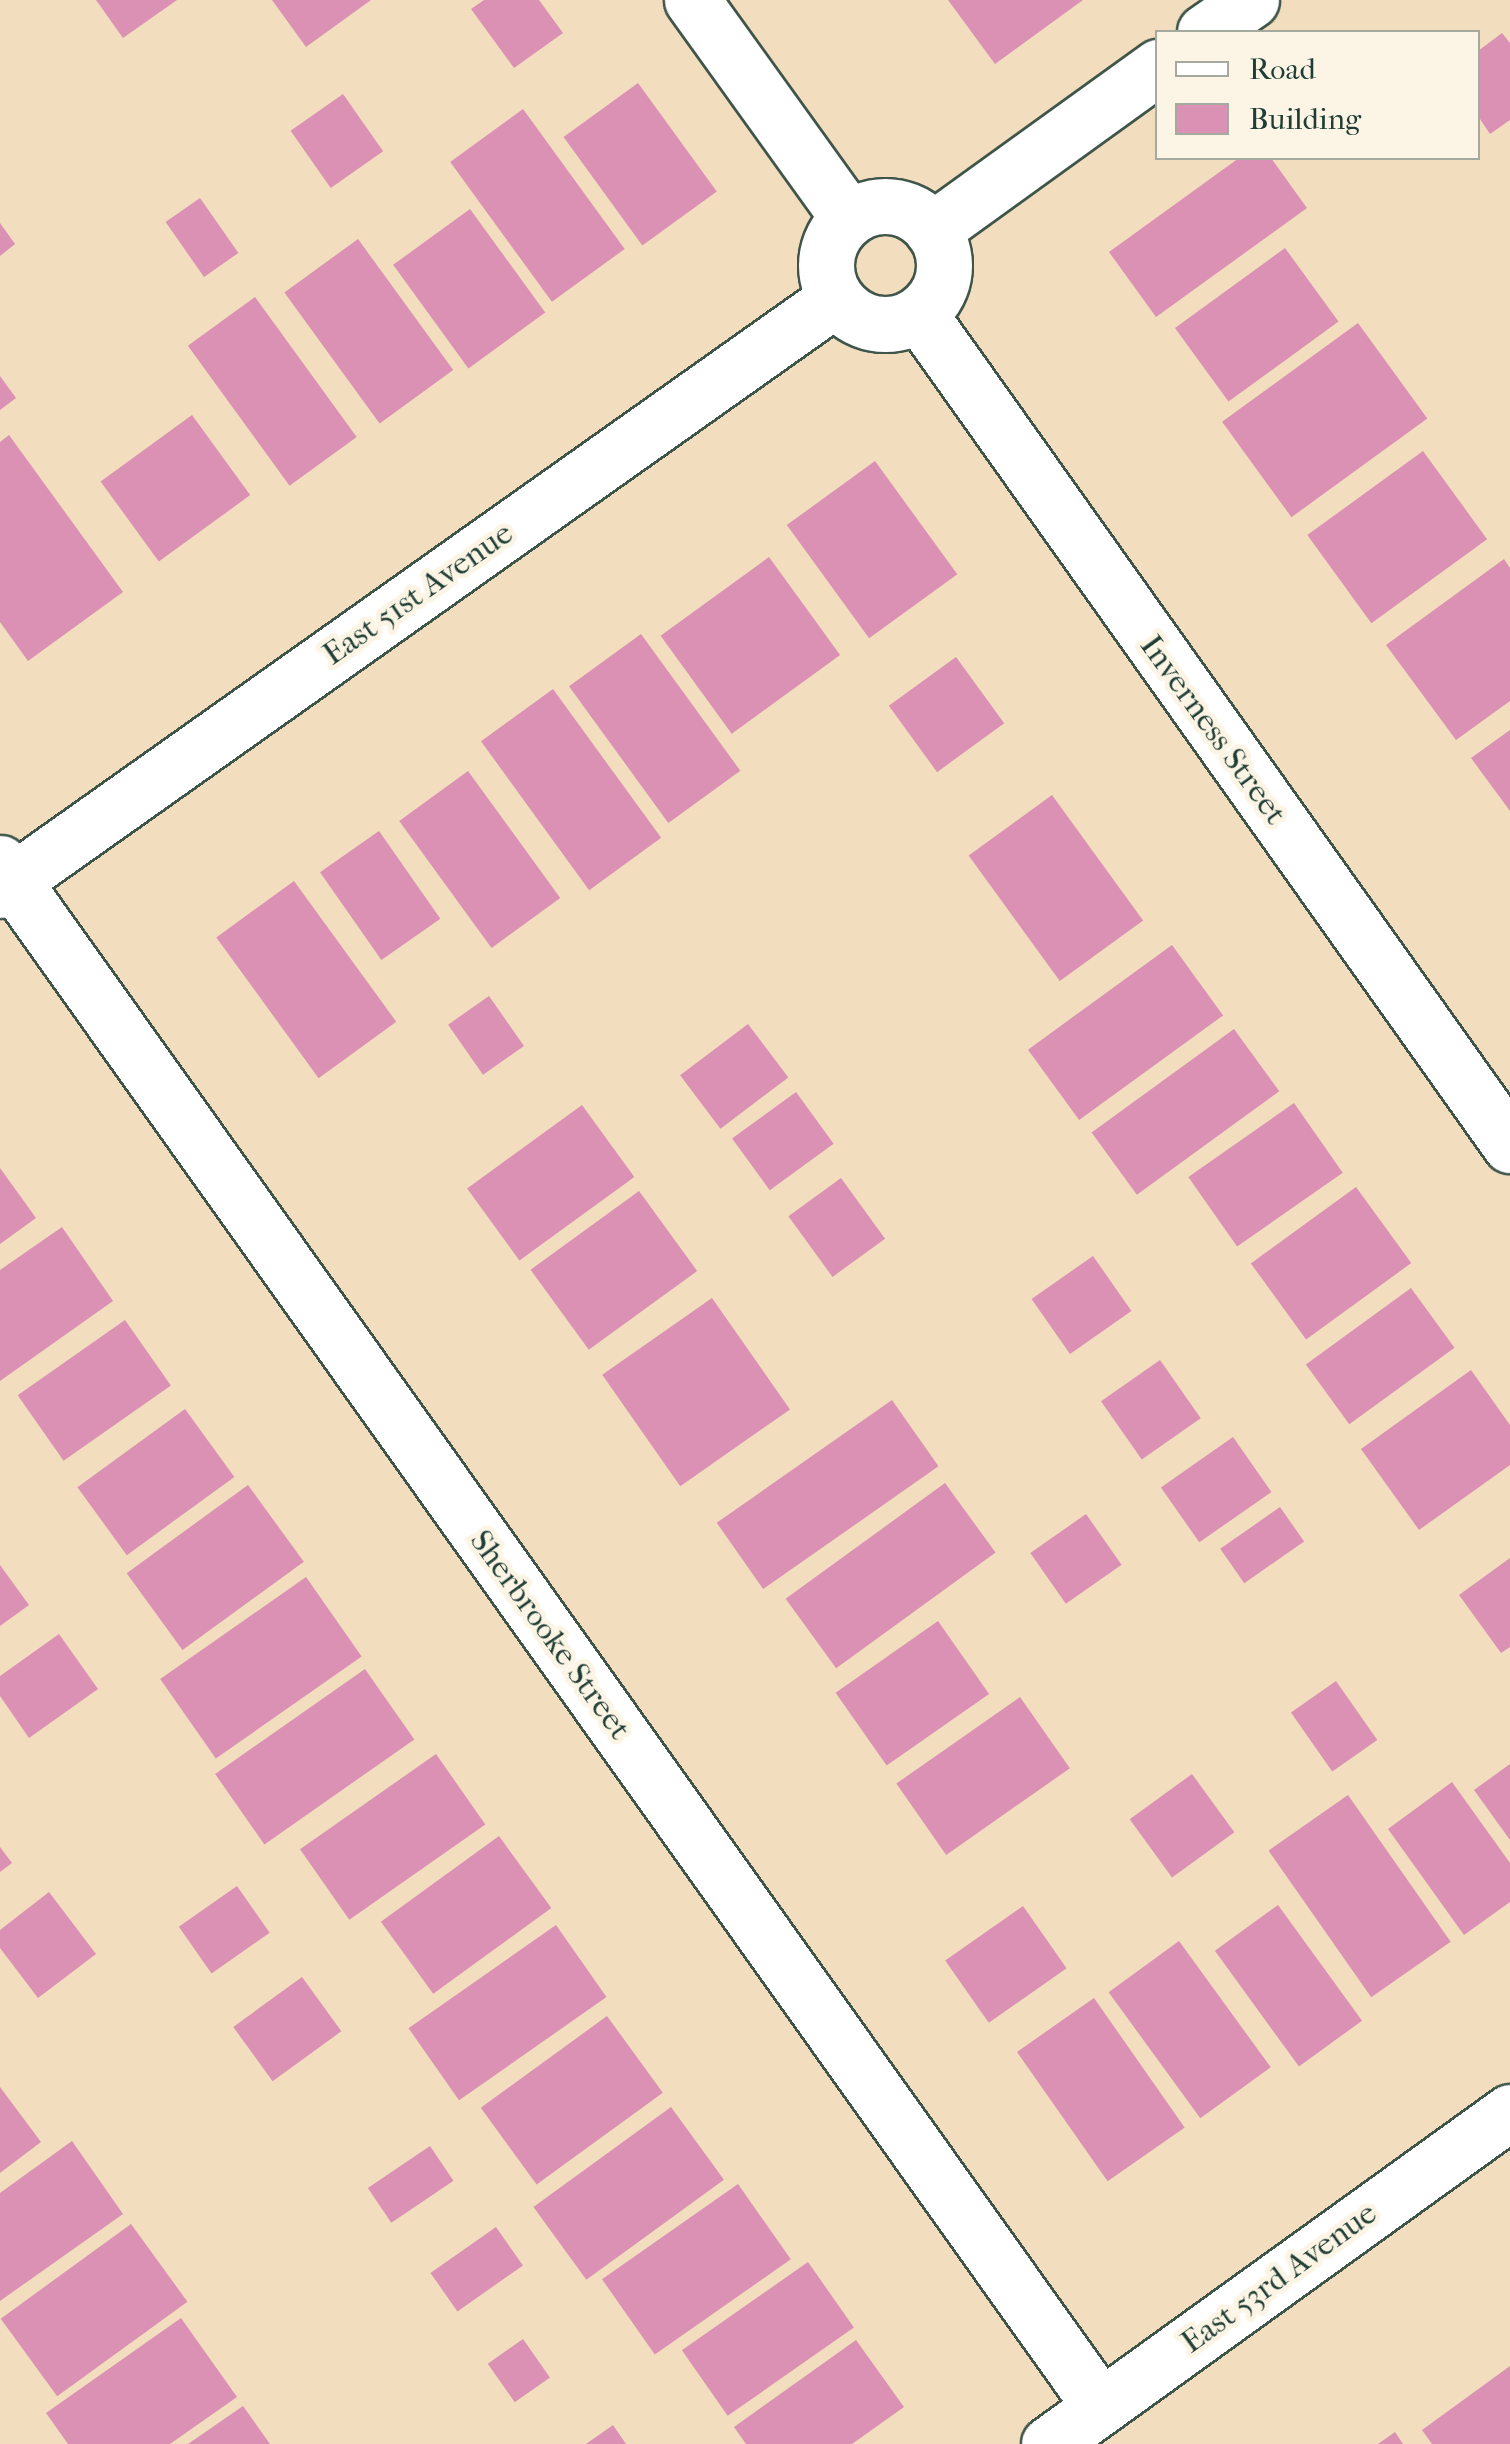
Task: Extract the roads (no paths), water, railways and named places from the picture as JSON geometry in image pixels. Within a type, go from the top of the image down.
[{"type":"street","points":[[692,0],[848,217]]},
{"type":"street","points":[[1209,30],[1250,0]]},
{"type":"street","points":[[932,230],[1155,69]]},
{"type":"street","points":[[886,205],[905,208],[932,230],[942,248],[941,284],[919,314],[886,324],[868,321],[836,299],[825,266],[828,247],[848,217],[886,205]]},
{"type":"street","name":"East 51st Avenue","points":[[4,878],[836,299]]},
{"type":"street","name":"Inverness Street","points":[[919,314],[1510,1145]]},
{"type":"street","name":"Sherbrooke Street","points":[[4,878],[1101,2407]]},
{"type":"street","name":"East 53rd Avenue","points":[[1049,2444],[1510,2112]]}]
